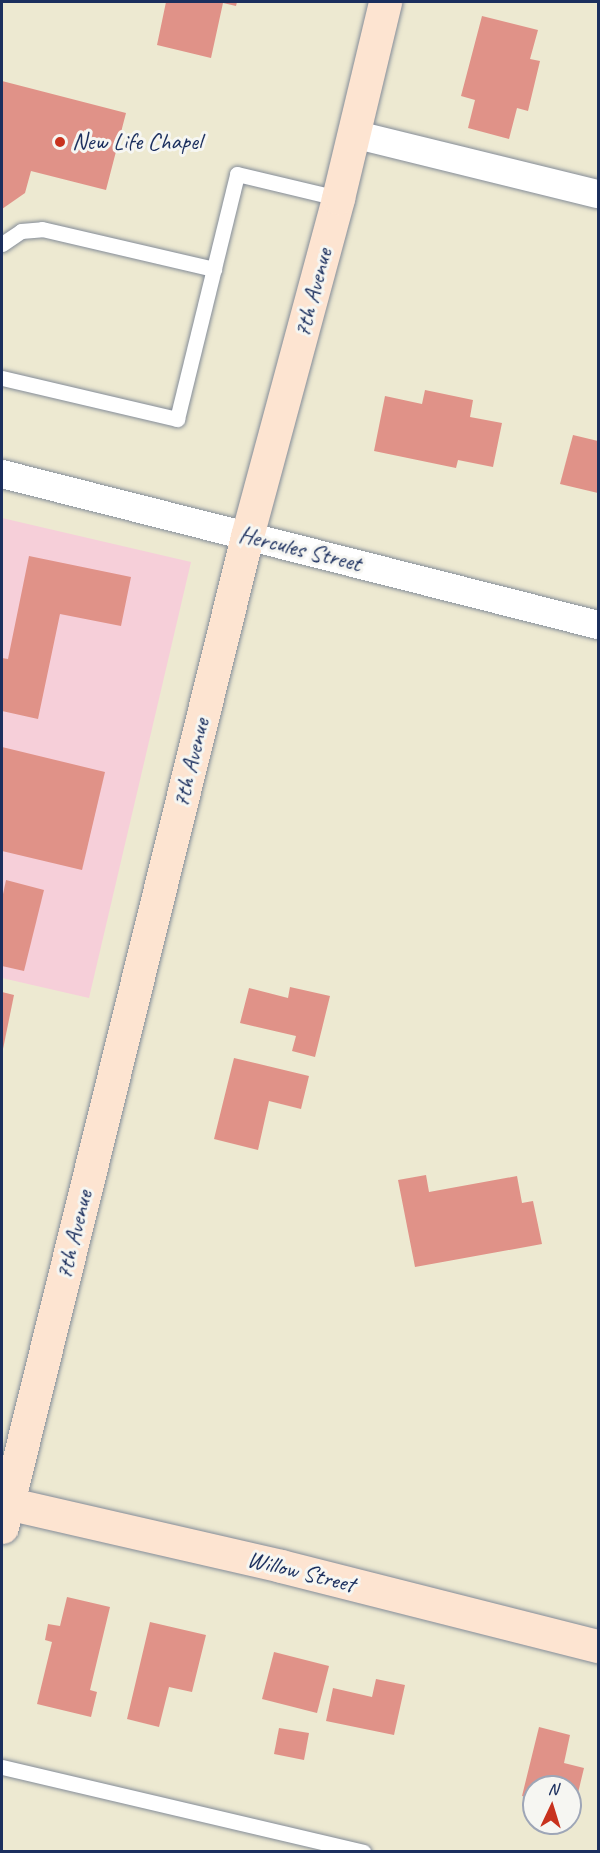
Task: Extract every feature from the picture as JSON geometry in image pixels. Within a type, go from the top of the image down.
[{"type":"street","name":"7th Avenue","points":[[3,1511],[247,536],[338,198],[385,2]]},
{"type":"street","points":[[353,134],[598,194]]},
{"type":"street","name":"Hercules Street","points":[[2,474],[598,625]]},
{"type":"street","name":"Willow Street","points":[[3,1511],[281,1566],[598,1646]]},
{"type":"lane","points":[[2,378],[177,419],[237,174],[338,198]]},
{"type":"lane","points":[[2,244],[21,231],[42,229],[214,269]]},
{"type":"lane","points":[[2,1767],[363,1851]]},
{"type":"shaded area","points":[[2,518],[191,562],[89,998],[2,978]]},
{"type":"building","points":[[166,2],[237,2],[236,6],[223,3],[211,58],[157,45]]},
{"type":"building","points":[[482,16],[538,30],[530,59],[540,61],[528,111],[517,108],[509,139],[468,128],[475,100],[461,96]]},
{"type":"building","name":"New Life Chapel","points":[[2,81],[126,113],[106,190],[31,171],[25,193],[2,209]]},
{"type":"building","points":[[425,390],[473,400],[470,417],[502,423],[493,467],[458,460],[456,468],[374,451],[385,396],[422,404]]},
{"type":"building","points":[[573,435],[598,441],[598,493],[560,484]]},
{"type":"building","points":[[29,556],[131,577],[121,626],[60,614],[38,719],[2,711],[2,658],[8,659]]},
{"type":"building","points":[[2,747],[105,772],[82,870],[2,851]]},
{"type":"building","points":[[6,880],[44,890],[24,971],[2,966],[2,899]]},
{"type":"building","points":[[290,987],[330,996],[315,1057],[292,1051],[296,1036],[240,1023],[249,988],[288,998]]},
{"type":"building","points":[[2,992],[14,995],[3,1049],[2,1049]]},
{"type":"building","points":[[234,1058],[309,1076],[301,1109],[269,1101],[258,1150],[214,1139]]},
{"type":"building","points":[[426,1175],[429,1192],[517,1176],[522,1203],[533,1201],[542,1244],[415,1267],[398,1180]]},
{"type":"building","points":[[67,1597],[110,1607],[90,1690],[97,1692],[91,1717],[37,1704],[52,1642],[45,1640],[48,1624],[60,1626]]},
{"type":"building","points":[[150,1622],[206,1635],[192,1692],[169,1687],[159,1727],[127,1719]]},
{"type":"building","points":[[274,1652],[329,1666],[317,1713],[262,1699]]},
{"type":"building","points":[[376,1679],[405,1685],[394,1735],[326,1721],[333,1688],[372,1697]]},
{"type":"building","points":[[539,1727],[570,1735],[564,1763],[584,1768],[582,1776],[527,1775]]},
{"type":"building","points":[[279,1728],[309,1733],[304,1760],[274,1754]]},
{"type":"place","name":"New Life Chapel","points":[[60,142]]}]
